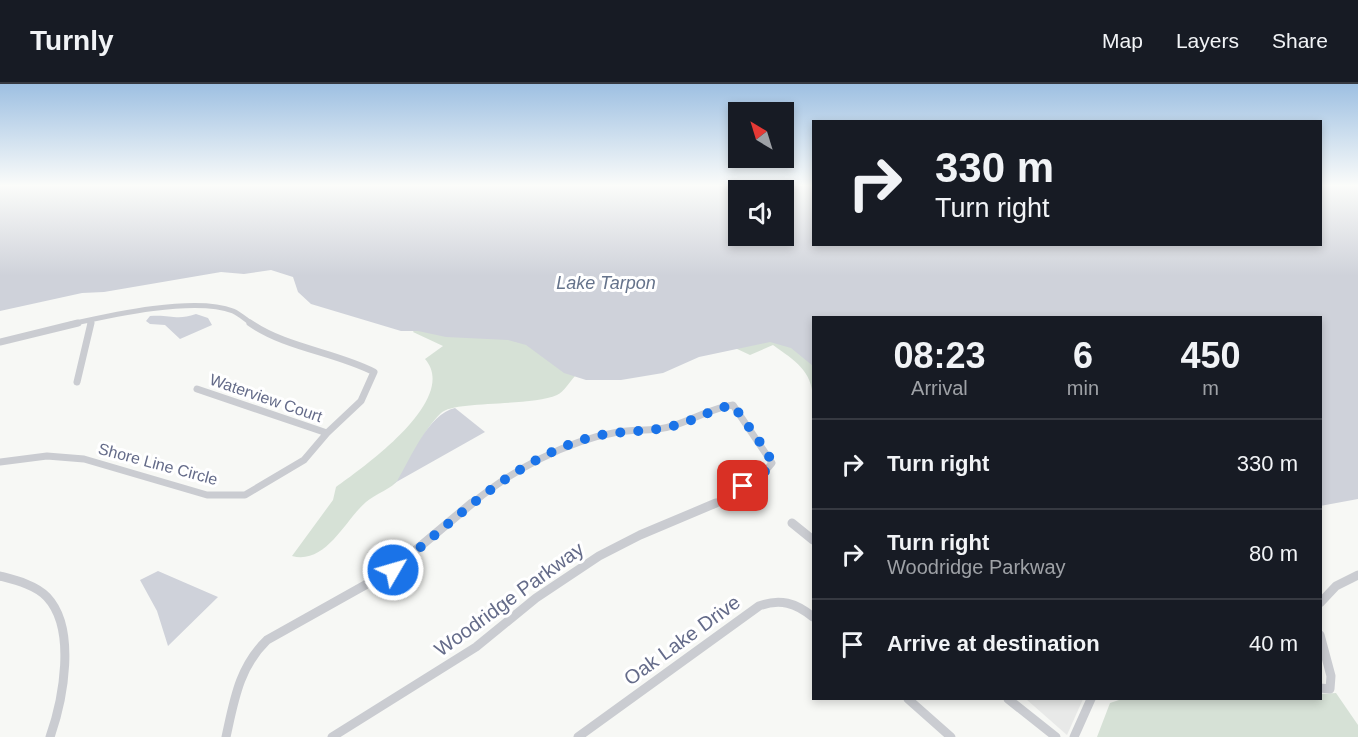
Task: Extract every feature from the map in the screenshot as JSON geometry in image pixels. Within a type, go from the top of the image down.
[{"type":"street","name":"Shore Line Circle","points":[[0,342],[91,321],[174,307],[231,310],[255,327],[350,359],[374,372],[361,401],[293,469],[245,495],[207,495],[84,459],[47,456],[0,462]]},
{"type":"street","points":[[77,382],[91,321]]},
{"type":"street","name":"Waterview Court","points":[[196,389],[327,433]]},
{"type":"street","name":"Woodridge Parkway","points":[[226,737],[241,676],[253,652],[267,640],[393,570],[498,483],[530,464],[586,439],[619,432],[671,427],[719,407],[733,405],[767,452],[772,463],[762,475],[706,509],[639,536],[599,556],[536,598],[476,647],[332,737]]},
{"type":"street","points":[[792,523],[812,539]]},
{"type":"street","points":[[1322,601],[1336,586],[1358,575]]},
{"type":"street","points":[[0,576],[16,581],[47,597],[60,619],[63,684],[56,722],[50,737]]},
{"type":"street","name":"Oak Lake Drive","points":[[578,737],[759,606],[771,601],[784,601],[796,604],[812,615]]},
{"type":"street","points":[[1322,642],[1331,676],[1330,689],[1322,688]]},
{"type":"street","points":[[909,700],[951,737]]},
{"type":"street","points":[[1009,700],[1056,737]]},
{"type":"street","points":[[1074,737],[1091,700]]},
{"type":"shaded area","points":[[416,327],[503,327],[575,376],[560,394],[545,399],[461,406],[441,413],[428,428],[396,483],[366,502],[325,548],[304,557],[292,556],[333,500],[336,487],[386,448],[420,412],[430,393],[432,375],[425,359],[443,346],[413,332]]},
{"type":"shaded area","points":[[754,329],[812,358],[812,389],[801,367],[773,345],[750,355],[735,348],[682,360]]},
{"type":"shaded area","points":[[1336,693],[1358,725],[1358,737],[1097,737],[1110,703],[1119,700],[1322,700],[1322,694]]},
{"type":"shaded area","points":[[1027,700],[1083,700],[1067,735]]},
{"type":"water","name":"Lake Tarpon","points":[[0,215],[728,215],[728,246],[794,246],[794,215],[812,215],[812,246],[1322,246],[1322,215],[1358,215],[1358,499],[1322,506],[1322,316],[812,316],[812,365],[791,348],[770,342],[699,357],[663,373],[621,380],[586,380],[564,373],[526,345],[508,340],[446,337],[418,331],[401,331],[311,304],[298,292],[293,277],[271,270],[244,274],[221,272],[104,292],[82,293],[0,311]]},
{"type":"water","points":[[196,314],[208,318],[212,325],[180,339],[165,325],[150,324],[146,321],[150,316],[183,317]]},
{"type":"water","points":[[455,408],[485,432],[391,485],[397,481],[428,428],[445,412]]},
{"type":"water","points":[[158,571],[218,597],[168,646],[157,611],[140,580]]},
{"type":"route","points":[[393,570],[498,483],[561,449],[602,435],[671,427],[683,424],[719,407],[733,405],[767,452],[772,463],[762,475],[743,486]]}]
